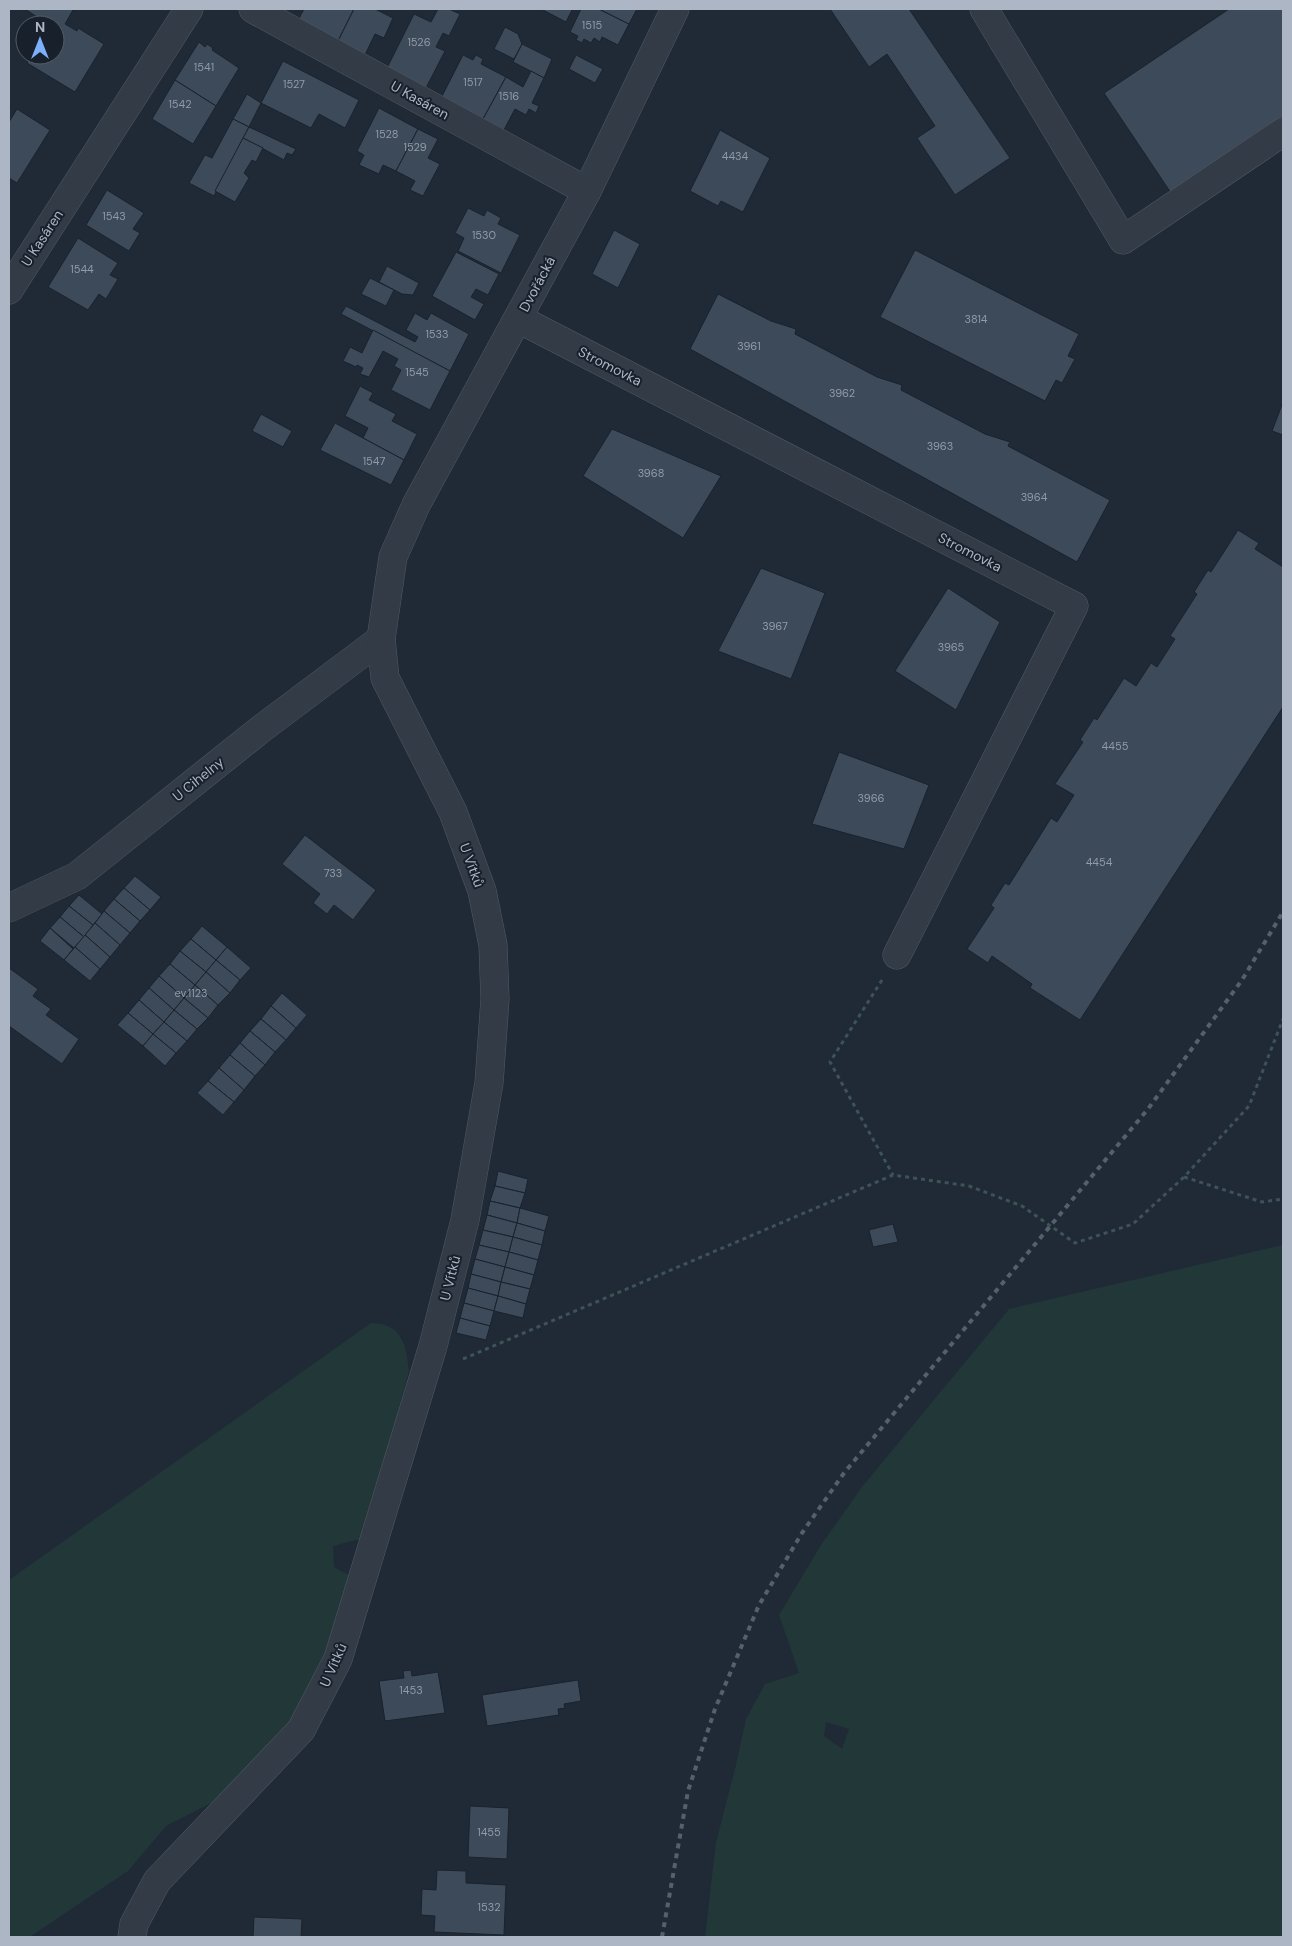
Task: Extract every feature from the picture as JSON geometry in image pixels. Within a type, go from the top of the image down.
[{"type":"street","name":"U Kasáren","points":[[9,290],[189,9]]},
{"type":"street","name":"U Kasáren","points":[[253,9],[587,191]]},
{"type":"street","name":"Dvořácká","points":[[393,557],[416,505],[587,191],[675,9]]},
{"type":"street","points":[[984,9],[1123,240],[1283,132]]},
{"type":"street","name":"Stromovka","points":[[519,319],[1074,606],[897,955]]},
{"type":"street","name":"U Vítků","points":[[132,1937],[134,1924],[157,1881],[301,1730],[338,1659],[424,1376],[465,1220],[489,1083],[496,999],[493,945],[482,891],[453,812],[385,678],[381,639],[393,557]]},
{"type":"street","name":"U Cihelny","points":[[9,908],[77,876],[261,729],[381,639]]},
{"type":"path","points":[[893,1175],[830,1062],[897,955]]},
{"type":"path","points":[[424,1376],[893,1175],[968,1186],[1022,1206],[1075,1244],[1133,1224],[1184,1177],[1248,1106],[1283,1018]]},
{"type":"path","points":[[1184,1177],[1262,1202],[1283,1199]]},
{"type":"green space","points":[[1283,1245],[1283,1937],[705,1937],[716,1842],[746,1719],[765,1684],[799,1673],[779,1615],[821,1545],[862,1487],[1009,1309]],"holes":[[[826,1722],[849,1729],[842,1749],[824,1736]]]},
{"type":"green space","points":[[371,1323],[390,1327],[401,1338],[409,1371],[364,1538],[333,1546],[334,1567],[351,1576],[326,1658],[297,1720],[217,1800],[166,1826],[128,1871],[31,1936],[9,1937],[9,1580]]},
{"type":"building","points":[[25,9],[73,9],[76,12],[73,10],[65,24],[65,15],[34,15]]},
{"type":"building","points":[[304,9],[354,9],[337,43],[297,22]]},
{"type":"building","points":[[354,9],[375,9],[393,18],[384,38],[375,34],[364,57],[337,43]]},
{"type":"building","points":[[438,9],[449,9],[460,14],[449,36],[443,33],[436,47],[445,51],[426,88],[387,68],[414,14],[431,22]]},
{"type":"building","points":[[541,9],[569,9],[572,10],[566,22]]},
{"type":"building","points":[[581,9],[599,9],[629,24],[618,45],[602,37],[600,42],[594,38],[591,43],[584,39],[582,43],[576,40],[578,36],[570,32]]},
{"type":"building","points":[[599,9],[637,9],[629,24]]},
{"type":"building","points":[[830,9],[909,9],[1010,158],[955,195],[917,138],[935,126],[887,54],[869,67]]},
{"type":"building","points":[[1229,9],[1283,9],[1283,117],[1171,193],[1104,93]]},
{"type":"building","points":[[65,24],[77,31],[78,28],[104,44],[75,92],[30,65],[65,65]]},
{"type":"building","points":[[505,27],[518,34],[522,44],[514,59],[494,49]]},
{"type":"building","points":[[199,42],[205,47],[207,44],[213,48],[212,50],[239,68],[216,106],[175,80]]},
{"type":"building","points":[[522,44],[552,59],[544,78],[513,62]]},
{"type":"building","points":[[463,55],[473,60],[476,55],[483,59],[481,64],[506,77],[483,119],[441,98]]},
{"type":"building","points":[[576,55],[603,69],[595,83],[569,69]]},
{"type":"building","points":[[283,61],[359,100],[345,128],[319,114],[311,128],[261,103]]},
{"type":"building","points":[[531,71],[544,78],[532,103],[539,106],[536,113],[529,109],[526,115],[515,109],[504,130],[483,119],[506,77],[523,87]]},
{"type":"building","points":[[175,80],[216,106],[193,144],[152,119]]},
{"type":"building","points":[[247,94],[261,103],[249,127],[233,119]]},
{"type":"building","points":[[379,108],[418,129],[396,171],[383,165],[379,174],[359,165],[364,155],[357,151]]},
{"type":"building","points":[[17,109],[50,130],[17,183],[9,178],[9,122]]},
{"type":"building","points":[[233,119],[249,127],[214,196],[189,183],[205,155],[212,158]]},
{"type":"building","points":[[249,127],[296,149],[292,155],[287,153],[284,160],[243,138]]},
{"type":"building","points":[[418,129],[438,139],[428,158],[440,164],[423,196],[410,190],[415,181],[396,171]]},
{"type":"building","points":[[720,130],[770,158],[743,212],[721,201],[718,206],[690,191]]},
{"type":"building","points":[[243,138],[263,148],[256,162],[252,160],[244,173],[249,178],[235,202],[215,191]]},
{"type":"building","points":[[107,190],[144,213],[133,229],[140,233],[129,251],[86,225]]},
{"type":"building","points":[[468,208],[484,216],[487,210],[501,218],[498,224],[520,235],[501,273],[458,251],[464,238],[455,233]]},
{"type":"building","points":[[614,230],[640,244],[618,288],[592,274]]},
{"type":"building","points":[[78,238],[118,263],[110,275],[118,279],[106,299],[99,294],[88,310],[48,287]]},
{"type":"building","points":[[915,250],[1079,334],[1068,356],[1075,359],[1062,383],[1056,380],[1045,401],[880,317]]},
{"type":"building","points":[[456,252],[499,274],[488,295],[476,289],[471,297],[484,304],[475,320],[432,296]]},
{"type":"building","points":[[387,266],[419,283],[413,295],[402,294],[379,282]]},
{"type":"building","points":[[370,278],[394,290],[386,306],[361,294]]},
{"type":"building","points":[[718,294],[771,321],[796,329],[795,334],[877,377],[902,385],[901,390],[985,434],[1010,442],[1008,446],[1110,500],[1077,562],[690,349]]},
{"type":"building","points":[[346,306],[415,342],[418,337],[406,330],[415,313],[427,320],[431,313],[469,334],[450,371],[341,314]]},
{"type":"building","points":[[373,330],[450,371],[430,410],[391,390],[401,370],[394,366],[398,359],[383,351],[369,377],[360,374],[363,368],[343,361],[350,347],[362,353]]},
{"type":"building","points":[[360,386],[373,393],[369,400],[396,414],[392,421],[417,434],[404,460],[363,438],[368,428],[345,416]]},
{"type":"building","points":[[1283,402],[1283,435],[1272,431]]},
{"type":"building","points":[[261,414],[292,431],[283,447],[252,431]]},
{"type":"building","points":[[335,423],[404,460],[391,485],[320,450]]},
{"type":"building","points":[[612,429],[721,476],[683,538],[583,476]]},
{"type":"building","points":[[1238,530],[1259,543],[1255,549],[1283,567],[1283,707],[1080,1020],[1030,988],[1032,984],[992,956],[988,963],[967,949],[994,908],[991,905],[1005,883],[1009,885],[1051,818],[1057,822],[1074,795],[1055,784],[1083,742],[1080,740],[1094,718],[1097,720],[1124,678],[1136,686],[1151,663],[1157,667],[1175,639],[1170,636],[1197,594],[1194,592],[1208,570],[1211,572]]},
{"type":"building","points":[[761,568],[825,593],[791,679],[718,651]]},
{"type":"building","points":[[948,588],[1000,622],[956,710],[895,671]]},
{"type":"building","points":[[839,752],[929,785],[904,849],[812,824]]},
{"type":"building","points":[[305,835],[376,890],[353,920],[334,905],[327,914],[313,903],[320,894],[282,864]]},
{"type":"building","points":[[135,876],[161,897],[150,910],[124,888]]},
{"type":"building","points":[[124,888],[150,910],[140,921],[114,899]]},
{"type":"building","points":[[79,895],[102,914],[93,925],[69,906]]},
{"type":"building","points":[[114,899],[140,921],[130,933],[104,911]]},
{"type":"building","points":[[69,906],[93,925],[84,937],[60,917]]},
{"type":"building","points":[[104,911],[130,933],[120,945],[95,923]]},
{"type":"building","points":[[60,917],[84,937],[74,948],[50,928]]},
{"type":"building","points":[[95,923],[120,945],[110,957],[85,935]]},
{"type":"building","points":[[202,926],[227,947],[216,960],[191,939]]},
{"type":"building","points":[[50,928],[73,949],[64,960],[40,941]]},
{"type":"building","points":[[85,935],[110,957],[100,969],[75,947]]},
{"type":"building","points":[[191,939],[216,960],[206,972],[180,951]]},
{"type":"building","points":[[75,947],[100,969],[90,981],[64,960]]},
{"type":"building","points":[[227,947],[251,968],[240,980],[216,960]]},
{"type":"building","points":[[180,951],[206,972],[195,985],[170,964]]},
{"type":"building","points":[[216,960],[240,980],[230,993],[206,972]]},
{"type":"building","points":[[170,964],[195,985],[184,998],[159,976]]},
{"type":"building","points":[[9,968],[38,989],[33,996],[51,1009],[46,1015],[79,1039],[62,1064],[9,1026]]},
{"type":"building","points":[[206,972],[230,993],[218,1005],[195,985]]},
{"type":"building","points":[[159,976],[184,998],[174,1010],[149,988]]},
{"type":"building","points":[[195,985],[218,1005],[208,1018],[184,998]]},
{"type":"building","points":[[149,988],[174,1010],[164,1022],[139,1000]]},
{"type":"building","points":[[282,993],[307,1015],[296,1028],[271,1006]]},
{"type":"building","points":[[184,998],[208,1018],[197,1029],[174,1010]]},
{"type":"building","points":[[139,1000],[164,1022],[153,1034],[128,1013]]},
{"type":"building","points":[[271,1006],[296,1028],[286,1040],[261,1019]]},
{"type":"building","points":[[174,1010],[197,1029],[187,1041],[164,1022]]},
{"type":"building","points":[[128,1013],[153,1034],[143,1046],[117,1025]]},
{"type":"building","points":[[261,1019],[286,1040],[275,1052],[250,1031]]},
{"type":"building","points":[[164,1022],[187,1041],[176,1053],[153,1034]]},
{"type":"building","points":[[250,1031],[275,1052],[265,1065],[240,1043]]},
{"type":"building","points":[[153,1034],[176,1053],[165,1066],[143,1046]]},
{"type":"building","points":[[240,1043],[265,1065],[255,1076],[230,1055]]},
{"type":"building","points":[[230,1055],[255,1076],[244,1090],[219,1068]]},
{"type":"building","points":[[219,1068],[244,1090],[234,1102],[208,1081]]},
{"type":"building","points":[[208,1081],[234,1102],[223,1115],[197,1093]]},
{"type":"building","points":[[498,1171],[528,1179],[525,1193],[495,1186]]},
{"type":"building","points":[[495,1186],[525,1193],[520,1208],[490,1201]]},
{"type":"building","points":[[490,1201],[520,1208],[517,1223],[487,1215]]},
{"type":"building","points":[[520,1208],[549,1216],[545,1231],[517,1223]]},
{"type":"building","points":[[487,1215],[517,1223],[513,1237],[483,1230]]},
{"type":"building","points":[[517,1223],[545,1231],[542,1245],[513,1237]]},
{"type":"building","points":[[893,1224],[898,1242],[873,1247],[869,1230]]},
{"type":"building","points":[[483,1230],[513,1237],[509,1252],[479,1245]]},
{"type":"building","points":[[513,1237],[542,1245],[538,1260],[509,1252]]},
{"type":"building","points":[[479,1245],[509,1252],[505,1267],[475,1259]]},
{"type":"building","points":[[509,1252],[538,1260],[534,1275],[505,1267]]},
{"type":"building","points":[[475,1259],[505,1267],[501,1282],[471,1274]]},
{"type":"building","points":[[505,1267],[534,1275],[530,1289],[501,1282]]},
{"type":"building","points":[[471,1274],[501,1282],[498,1296],[468,1288]]},
{"type":"building","points":[[501,1282],[530,1289],[526,1304],[498,1296]]},
{"type":"building","points":[[468,1288],[498,1296],[494,1311],[464,1303]]},
{"type":"building","points":[[498,1296],[526,1304],[523,1318],[494,1311]]},
{"type":"building","points":[[464,1303],[494,1311],[490,1326],[460,1318]]},
{"type":"building","points":[[460,1318],[490,1326],[486,1340],[456,1333]]},
{"type":"building","points":[[411,1670],[412,1676],[438,1672],[445,1713],[385,1721],[379,1681],[404,1678],[403,1671]]},
{"type":"building","points":[[578,1680],[581,1701],[564,1704],[565,1708],[558,1709],[559,1715],[487,1726],[482,1695]]},
{"type":"building","points":[[470,1806],[509,1808],[507,1859],[468,1857]]},
{"type":"building","points":[[437,1870],[466,1871],[466,1883],[506,1885],[504,1935],[434,1932],[435,1916],[421,1915],[422,1889],[436,1890]]},
{"type":"building","points":[[254,1917],[302,1919],[301,1937],[253,1937]]},
{"type":"railway","points":[[662,1937],[688,1791],[715,1709],[759,1605],[802,1533],[844,1473],[1148,1109],[1242,980],[1283,912]]}]
